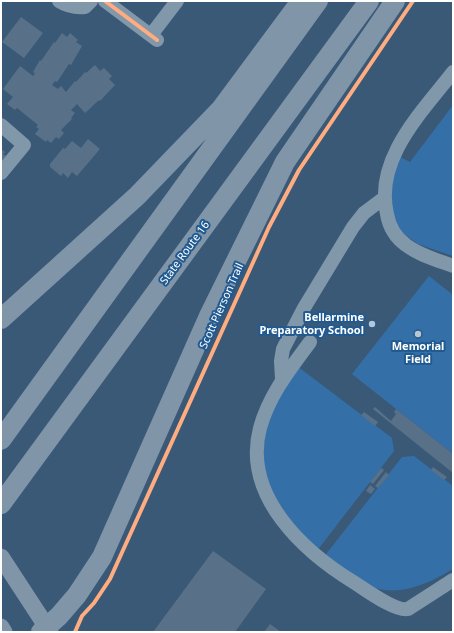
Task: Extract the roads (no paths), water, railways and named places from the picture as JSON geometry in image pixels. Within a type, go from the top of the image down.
[{"type":"highway","points":[[1,319],[138,196],[221,110],[301,1]]},
{"type":"highway","points":[[1,440],[318,1]]},
{"type":"highway","name":"State Route 16","points":[[1,504],[369,1]]},
{"type":"highway","points":[[46,630],[77,595],[102,557],[209,316],[285,162],[395,1]]},
{"type":"highway","points":[[1,498],[18,480]]},
{"type":"main road","points":[[1,558],[46,630]]},
{"type":"main road","points":[[1,627],[4,632]]},
{"type":"street","points":[[59,1],[72,7],[85,7],[91,1]]},
{"type":"street","points":[[105,1],[154,38],[177,1]]},
{"type":"street","points":[[453,72],[401,142],[386,178],[384,198],[389,224],[405,244],[432,258],[453,266]]},
{"type":"street","points":[[1,125],[24,145],[1,173]]},
{"type":"street","points":[[282,379],[281,361],[283,349],[304,308],[353,226],[364,213],[384,198]]},
{"type":"street","points":[[310,342],[282,379],[260,428],[258,456],[261,477],[267,494],[276,511],[289,530],[330,567],[369,592],[400,609],[408,609],[453,580]]},
{"type":"place","name":"Bellarmine Preparatory School","points":[[372,324]]},
{"type":"place","name":"Memorial Field","points":[[418,334]]}]
